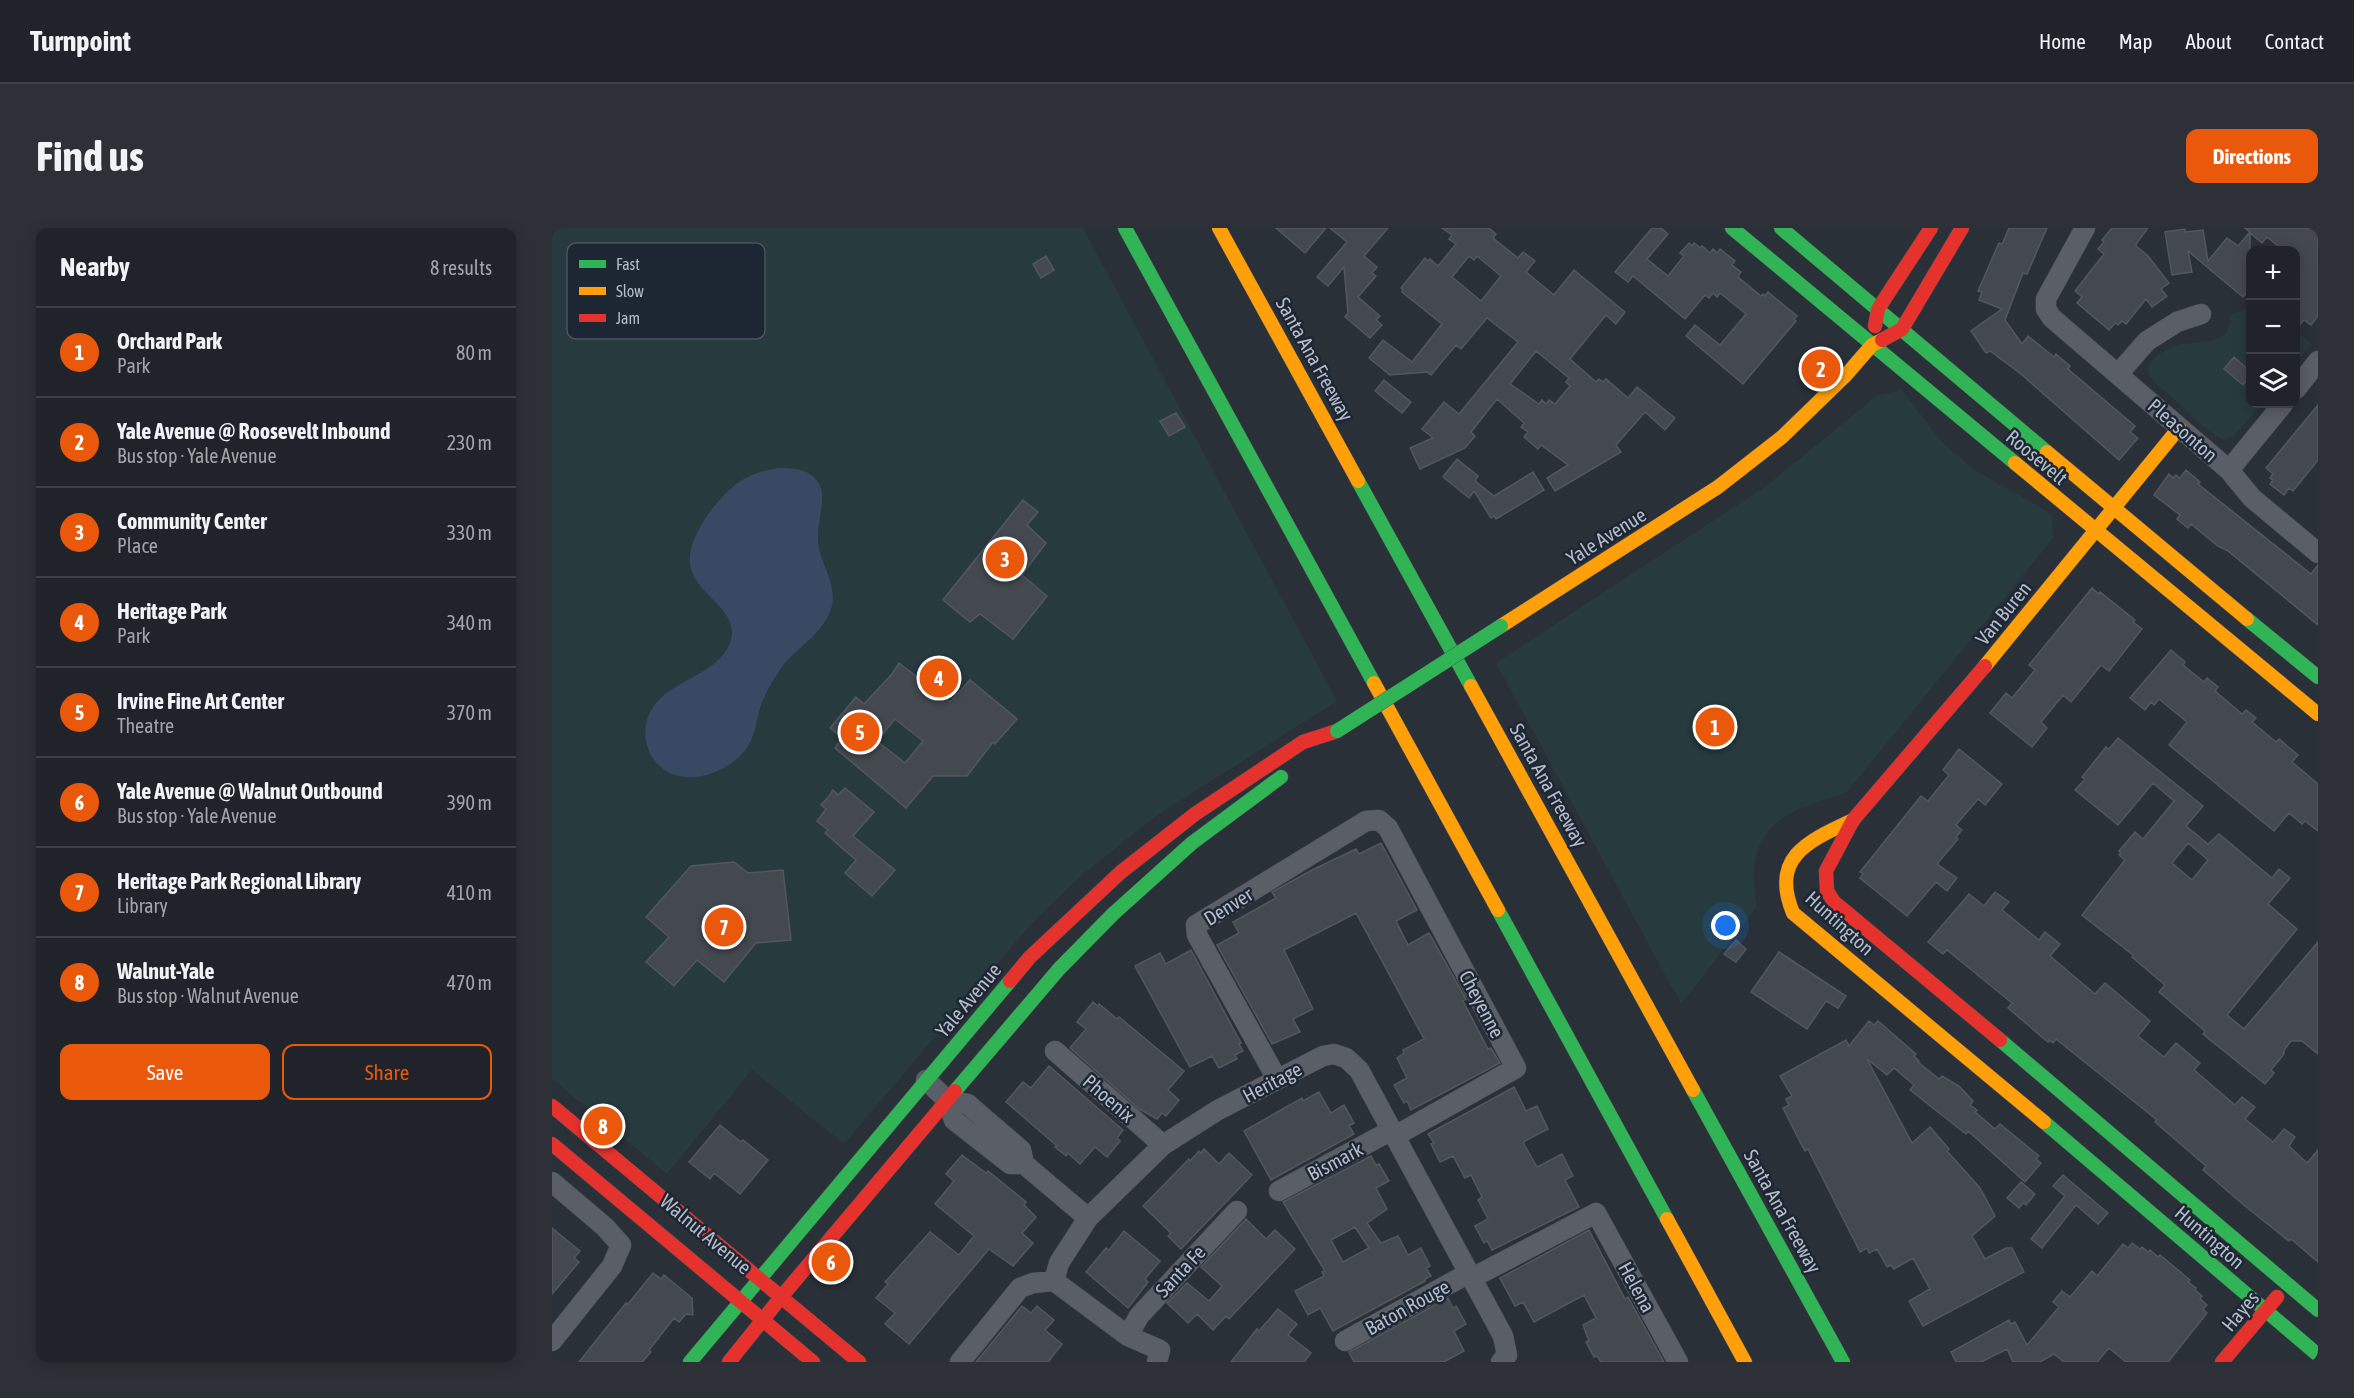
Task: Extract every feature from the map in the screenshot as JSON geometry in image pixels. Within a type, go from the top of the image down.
[{"type":"main road","points":[[1125,228],[1745,1362]]},
{"type":"main road","name":"Santa Ana Freeway","points":[[1220,228],[1843,1362]]},
{"type":"main road","name":"Roosevelt","points":[[1732,228],[2318,714]]},
{"type":"main road","name":"Roosevelt","points":[[1781,228],[2318,677]]},
{"type":"main road","points":[[1872,345],[1878,309],[1931,228]]},
{"type":"main road","points":[[1902,329],[1962,228]]},
{"type":"main road","name":"Yale Avenue","points":[[1311,755],[1337,730],[1670,519],[1749,465],[1838,383],[1872,345],[1902,329]]},
{"type":"main road","name":"Van Buren","points":[[1853,820],[1949,710],[2179,428]]},
{"type":"main road","name":"Yale Avenue","points":[[690,1362],[1030,957],[1121,872],[1195,814],[1303,742],[1337,730]]},
{"type":"main road","points":[[729,1362],[782,1296],[1059,969],[1113,914],[1192,843],[1293,769]]},
{"type":"main road","name":"Huntington","points":[[1853,820],[1826,871],[1827,891],[1834,902],[2318,1310]]},
{"type":"main road","name":"Huntington","points":[[1853,820],[1804,845],[1787,866],[1784,887],[1786,900],[1793,913],[1976,1064],[2318,1355]]},
{"type":"main road","name":"Walnut Avenue","points":[[552,1106],[859,1362]]},
{"type":"main road","name":"Walnut Avenue","points":[[552,1144],[813,1362]]},
{"type":"main road","name":"Hayes","points":[[2222,1362],[2267,1311],[2287,1284]]},
{"type":"street","name":"Pleasonton","points":[[2085,228],[2046,299],[2046,309],[2052,318],[2229,470],[2257,502],[2318,553]]},
{"type":"street","points":[[2118,374],[2147,341],[2177,322],[2201,314]]},
{"type":"street","points":[[2300,382],[2318,361]]},
{"type":"street","points":[[2229,470],[2280,408]]},
{"type":"street","name":"Denver","points":[[1277,1079],[1197,935],[1197,925],[1366,821],[1379,820]]},
{"type":"street","name":"Cheyenne","points":[[1379,820],[1388,828],[1516,1068],[1394,1133]]},
{"type":"street","name":"Phoenix","points":[[1055,1051],[1163,1145]]},
{"type":"street","name":"Heritage","points":[[1054,1281],[1059,1263],[1088,1218],[1163,1145],[1218,1110],[1323,1056],[1334,1054],[1346,1058],[1359,1070],[1394,1133],[1503,1336],[1507,1355],[1501,1362]]},
{"type":"street","points":[[926,1080],[947,1100],[954,1120],[1010,1164],[1024,1164],[1088,1218]]},
{"type":"street","name":"Bismark","points":[[1279,1191],[1394,1133]]},
{"type":"street","points":[[552,1182],[605,1227],[621,1245],[612,1266],[552,1341]]},
{"type":"street","name":"Santa Fe","points":[[1128,1335],[1139,1316],[1237,1211]]},
{"type":"street","name":"Baton Rouge","points":[[1346,1341],[1596,1213]]},
{"type":"street","name":"Helena","points":[[1596,1213],[1678,1362]]},
{"type":"street","points":[[960,1362],[1020,1288],[1033,1282],[1054,1281],[1158,1356]]},
{"type":"green space","points":[[552,228],[1083,228],[1337,701],[1156,816],[1081,876],[1033,922],[844,1144],[752,1070],[667,1174],[552,1079]]},
{"type":"green space","points":[[2246,309],[2246,408],[2258,408],[2233,437],[2223,440],[2203,426],[2157,384],[2149,373],[2149,367],[2155,357],[2172,347],[2220,338],[2230,325],[2231,314]]},
{"type":"green space","points":[[2300,334],[2312,344],[2300,358]]},
{"type":"green space","points":[[1902,390],[1941,441],[1976,471],[2052,514],[2054,537],[1848,791],[1799,809],[1772,827],[1758,849],[1755,862],[1757,907],[1681,1004],[1496,663],[1766,486],[1878,395]]},
{"type":"water","points":[[777,468],[805,471],[814,477],[821,489],[822,504],[818,540],[833,593],[831,609],[822,626],[788,660],[773,680],[762,702],[751,741],[743,753],[729,765],[704,776],[686,777],[673,774],[662,769],[648,750],[646,726],[649,714],[664,695],[715,663],[729,645],[732,634],[731,624],[726,614],[702,588],[691,569],[690,558],[696,535],[710,511],[727,492],[750,476]]},
{"type":"building","points":[[1276,228],[1326,228],[1305,253]]},
{"type":"building","points":[[1330,228],[1388,228],[1364,256],[1377,267],[1372,273],[1376,276],[1358,297],[1380,316],[1376,320],[1382,325],[1370,338],[1345,317],[1348,313],[1344,267],[1328,286],[1317,277],[1347,242]]},
{"type":"building","points":[[1442,228],[1489,228],[1496,234],[1493,238],[1518,258],[1523,252],[1535,261],[1526,272],[1554,295],[1574,270],[1625,312],[1616,324],[1606,315],[1570,359],[1596,382],[1599,379],[1603,382],[1606,379],[1628,398],[1637,387],[1675,418],[1665,430],[1645,412],[1616,445],[1621,452],[1555,491],[1547,478],[1568,465],[1541,445],[1538,449],[1524,437],[1528,432],[1521,427],[1524,423],[1497,399],[1471,432],[1475,436],[1465,448],[1420,469],[1410,448],[1433,438],[1422,429],[1444,402],[1459,414],[1518,342],[1487,318],[1461,349],[1456,345],[1431,375],[1427,372],[1390,375],[1369,358],[1383,340],[1412,362],[1442,324],[1402,292],[1401,288],[1425,258],[1438,266],[1456,244],[1449,239],[1452,235]],"holes":[[[1469,256],[1474,260],[1477,256],[1501,276],[1481,301],[1452,277]],[[1536,351],[1569,378],[1566,382],[1570,386],[1555,404],[1549,400],[1546,404],[1542,400],[1539,404],[1510,384]]]},
{"type":"building","points":[[1652,228],[1661,228],[1668,234],[1647,259],[1668,276],[1684,256],[1680,253],[1689,243],[1692,246],[1694,243],[1701,248],[1702,246],[1710,253],[1713,249],[1717,253],[1720,249],[1735,261],[1732,265],[1741,272],[1738,277],[1761,296],[1763,294],[1765,296],[1768,292],[1797,316],[1794,319],[1796,321],[1743,384],[1686,336],[1695,325],[1720,345],[1746,314],[1720,293],[1717,297],[1713,293],[1709,298],[1705,295],[1685,319],[1633,276],[1628,282],[1615,272]]},
{"type":"building","points":[[2009,228],[2047,228],[2027,274],[2023,273],[2005,320],[2022,344],[2028,336],[2054,357],[2056,354],[2070,366],[2068,369],[2135,426],[2130,432],[2138,438],[2119,460],[2021,374],[1990,351],[1986,353],[1971,331],[2002,309],[1979,300],[1982,292],[1978,291],[1999,243],[2002,244]]},
{"type":"building","points":[[2112,228],[2148,228],[2136,246],[2148,256],[2169,283],[2161,289],[2167,296],[2152,307],[2146,299],[2126,324],[2122,321],[2118,325],[2115,323],[2109,330],[2077,303],[2082,297],[2075,291],[2104,254],[2098,249]]},
{"type":"building","points":[[2245,228],[2318,228],[2318,316],[2311,325],[2304,320],[2300,324],[2300,246],[2278,246],[2267,237],[2262,243],[2250,233],[2250,246],[2246,246],[2246,294],[2243,297],[2188,251],[2192,272],[2172,275],[2165,232],[2185,229],[2185,232],[2203,230],[2208,261],[2227,238],[2238,246],[2250,232]]},
{"type":"building","points":[[1046,256],[1054,270],[1041,278],[1033,264]]},
{"type":"building","points":[[2234,357],[2246,368],[2246,381],[2243,385],[2224,369]]},
{"type":"building","points":[[1384,380],[1411,402],[1402,413],[1375,391]]},
{"type":"building","points":[[2318,405],[2318,460],[2293,491],[2289,488],[2284,495],[2270,484],[2273,474],[2266,468]]},
{"type":"building","points":[[1176,413],[1185,427],[1169,436],[1160,421]]},
{"type":"building","points":[[1457,459],[1478,476],[1475,481],[1494,496],[1533,472],[1544,490],[1496,519],[1494,516],[1491,518],[1474,491],[1469,498],[1443,477]]},
{"type":"building","points":[[2186,470],[2200,482],[2198,484],[2311,574],[2318,565],[2318,625],[2228,551],[2218,546],[2191,524],[2188,528],[2177,519],[2180,515],[2154,495],[2169,474],[2173,478],[2176,475],[2180,478]]},
{"type":"building","points":[[1023,500],[1038,512],[1027,525],[1046,543],[1022,575],[1047,596],[1013,639],[980,614],[970,622],[943,600]]},
{"type":"building","points":[[2092,588],[2135,620],[2133,622],[2142,629],[2109,671],[2101,665],[2071,702],[2063,695],[2041,722],[2047,728],[2032,747],[1990,713],[2006,693],[2012,698],[2035,670],[2029,665]]},
{"type":"building","points":[[2171,650],[2185,662],[2183,665],[2204,682],[2207,678],[2218,687],[2215,691],[2242,714],[2246,710],[2256,718],[2252,722],[2276,742],[2279,739],[2298,755],[2292,762],[2318,784],[2318,831],[2305,821],[2302,824],[2289,813],[2274,831],[2169,745],[2187,722],[2159,699],[2154,705],[2151,702],[2145,710],[2130,698]]},
{"type":"building","points":[[899,663],[950,702],[970,680],[1017,719],[995,744],[993,742],[967,776],[933,776],[906,808],[835,748],[842,738],[830,728],[856,697],[864,704],[892,674]],"holes":[[[895,719],[923,741],[905,763],[877,741]]]},
{"type":"building","points":[[2118,738],[2203,806],[2186,826],[2208,844],[2219,834],[2272,878],[2279,869],[2290,878],[2268,904],[2297,929],[2227,1015],[2244,1029],[2318,942],[2318,1054],[2302,1041],[2291,1041],[2271,1070],[2274,1073],[2265,1084],[2203,1034],[2205,1031],[2159,992],[2165,985],[2132,957],[2133,955],[2082,915],[2125,860],[2119,855],[2121,853],[2119,851],[2135,832],[2143,839],[2174,801],[2153,783],[2118,825],[2075,790],[2085,779],[2082,777],[2106,747],[2109,749]],"holes":[[[2188,843],[2208,860],[2192,880],[2172,863]]]},
{"type":"building","points":[[1959,749],[2002,784],[1985,805],[1978,799],[1956,825],[1962,830],[1956,837],[1958,839],[1937,864],[1957,878],[1947,891],[1936,882],[1907,916],[1860,878],[1863,874],[1860,872],[1921,796],[1928,801],[1949,775],[1943,770]]},
{"type":"building","points":[[845,788],[874,812],[853,836],[895,870],[872,896],[845,873],[856,860],[825,833],[828,830],[817,821],[826,809],[821,805],[833,790],[838,795]]},
{"type":"building","points":[[1381,843],[1417,910],[1396,921],[1408,945],[1429,933],[1466,999],[1463,1001],[1488,1049],[1491,1048],[1500,1063],[1411,1110],[1407,1101],[1404,1103],[1394,1085],[1407,1078],[1397,1058],[1404,1053],[1403,1050],[1424,1039],[1356,913],[1284,950],[1313,1009],[1293,1019],[1300,1032],[1272,1044],[1217,945],[1239,933],[1233,922],[1276,898],[1272,892],[1356,849],[1359,854]]},
{"type":"building","points":[[734,862],[748,873],[783,870],[791,940],[756,943],[724,982],[697,960],[674,986],[646,962],[669,937],[646,917],[691,866]]},
{"type":"building","points":[[1995,892],[2009,902],[2002,910],[2039,940],[2045,932],[2060,944],[2050,956],[2095,994],[2105,983],[2150,1021],[2138,1036],[2164,1057],[2176,1043],[2200,1063],[2194,1070],[2235,1105],[2242,1097],[2255,1107],[2245,1119],[2273,1142],[2284,1129],[2295,1137],[2289,1146],[2307,1163],[2318,1150],[2318,1262],[2291,1239],[2289,1241],[2245,1206],[2203,1170],[2206,1166],[2155,1122],[2157,1120],[2056,1039],[2053,1043],[2049,1040],[2048,1042],[2008,1008],[2012,1003],[1947,950],[1943,954],[1928,942],[1969,894],[1984,906]]},
{"type":"building","points":[[1736,940],[1746,949],[1736,962],[1724,954]]},
{"type":"building","points":[[1191,950],[1241,1043],[1239,1044],[1243,1051],[1235,1055],[1237,1059],[1219,1068],[1212,1056],[1190,1067],[1135,966],[1160,953],[1166,964]]},
{"type":"building","points":[[1779,952],[1846,996],[1838,1008],[1826,1001],[1807,1029],[1751,992]]},
{"type":"building","points":[[1093,1002],[1098,1006],[1099,1004],[1117,1019],[1119,1017],[1184,1071],[1168,1090],[1179,1100],[1166,1116],[1162,1113],[1157,1119],[1139,1109],[1070,1048],[1086,1029],[1077,1022]]},
{"type":"building","points":[[1869,1021],[1874,1025],[1878,1021],[1916,1054],[1914,1056],[1918,1062],[1939,1079],[1942,1076],[1959,1086],[1973,1101],[1970,1105],[1977,1110],[1975,1112],[1995,1129],[2000,1124],[2039,1156],[2036,1159],[2041,1163],[2025,1182],[1968,1131],[1966,1134],[1910,1090],[1914,1085],[1894,1068],[1887,1075],[1867,1059],[1912,1143],[1930,1127],[1949,1149],[1947,1151],[1980,1188],[1995,1216],[1972,1236],[1985,1259],[2006,1248],[2012,1248],[2024,1272],[1923,1326],[1909,1301],[1930,1289],[1913,1258],[1894,1269],[1891,1265],[1887,1267],[1877,1249],[1869,1253],[1867,1248],[1860,1252],[1808,1149],[1805,1151],[1783,1108],[1789,1105],[1786,1099],[1792,1096],[1780,1076],[1846,1040],[1849,1046]]},
{"type":"building","points":[[1049,1066],[1123,1130],[1117,1138],[1120,1141],[1107,1157],[1095,1147],[1080,1164],[1068,1153],[1066,1156],[1055,1147],[1057,1146],[1006,1102],[1023,1082],[1031,1088]]},
{"type":"building","points":[[1514,1087],[1526,1111],[1537,1106],[1548,1129],[1523,1142],[1525,1146],[1537,1167],[1562,1154],[1573,1176],[1565,1180],[1579,1207],[1492,1250],[1487,1241],[1484,1243],[1475,1226],[1488,1219],[1478,1200],[1482,1197],[1471,1175],[1465,1178],[1453,1156],[1440,1162],[1431,1144],[1434,1143],[1428,1134]]},
{"type":"building","points":[[1319,1092],[1331,1113],[1344,1105],[1354,1123],[1349,1126],[1354,1134],[1271,1180],[1244,1131],[1302,1098],[1303,1101]]},
{"type":"building","points":[[720,1125],[768,1160],[740,1194],[714,1173],[710,1179],[689,1162]]},
{"type":"building","points":[[1204,1149],[1219,1164],[1229,1153],[1252,1175],[1181,1249],[1168,1236],[1171,1233],[1143,1206],[1189,1159],[1190,1161]]},
{"type":"building","points":[[962,1155],[986,1173],[988,1171],[1026,1202],[1024,1205],[1036,1217],[1022,1233],[1033,1243],[1013,1266],[989,1249],[909,1344],[885,1324],[895,1313],[876,1298],[888,1284],[885,1282],[930,1232],[959,1255],[974,1236],[935,1204],[954,1181],[946,1174]]},
{"type":"building","points":[[1371,1156],[1376,1165],[1379,1164],[1389,1181],[1376,1188],[1387,1209],[1367,1223],[1381,1243],[1398,1236],[1408,1255],[1421,1248],[1430,1266],[1426,1268],[1431,1276],[1333,1331],[1320,1308],[1308,1315],[1295,1291],[1324,1276],[1322,1272],[1325,1271],[1283,1202]],"holes":[[[1355,1227],[1369,1248],[1343,1262],[1331,1240]]]},
{"type":"building","points":[[2063,1175],[2108,1213],[2098,1224],[2076,1205],[2042,1248],[2031,1239],[2065,1196],[2053,1186]]},
{"type":"building","points":[[2021,1182],[2035,1194],[2026,1205],[2023,1203],[2019,1208],[2007,1198]]},
{"type":"building","points":[[1246,1219],[1266,1239],[1275,1230],[1295,1249],[1229,1319],[1226,1316],[1213,1330],[1197,1314],[1188,1323],[1167,1303],[1187,1283],[1209,1301],[1222,1286],[1201,1267]]},
{"type":"building","points":[[552,1228],[580,1251],[574,1258],[579,1262],[552,1294]]},
{"type":"building","points":[[1589,1230],[1625,1299],[1628,1297],[1664,1362],[1601,1362],[1597,1356],[1594,1357],[1586,1342],[1589,1341],[1583,1325],[1596,1318],[1584,1295],[1534,1322],[1523,1302],[1515,1306],[1500,1278]]},
{"type":"building","points":[[1124,1231],[1160,1261],[1145,1279],[1148,1282],[1128,1308],[1086,1272],[1106,1248],[1109,1250]]},
{"type":"building","points":[[2132,1243],[2140,1249],[2142,1247],[2148,1252],[2150,1250],[2158,1257],[2160,1255],[2190,1280],[2188,1282],[2196,1288],[2195,1290],[2202,1296],[2200,1299],[2207,1305],[2203,1309],[2207,1313],[2168,1362],[2126,1362],[2109,1348],[2097,1362],[2064,1362],[2054,1354],[2040,1362],[2013,1362],[2007,1349],[1981,1362],[1956,1362],[1951,1352],[2009,1320],[2011,1324],[2015,1322],[2027,1345],[2059,1307],[2053,1302],[2062,1291],[2070,1297],[2092,1271],[2097,1276],[2123,1244],[2128,1248]]},
{"type":"building","points":[[653,1273],[661,1279],[664,1275],[692,1298],[693,1315],[686,1314],[679,1322],[674,1318],[642,1362],[579,1362],[626,1303],[628,1304]]},
{"type":"building","points":[[1448,1298],[1453,1308],[1456,1306],[1466,1324],[1454,1331],[1464,1351],[1444,1362],[1354,1362],[1349,1352]]},
{"type":"building","points":[[1022,1306],[1031,1313],[1037,1306],[1054,1320],[1045,1330],[1062,1344],[1048,1362],[976,1362]]},
{"type":"building","points":[[1278,1309],[1297,1324],[1288,1335],[1311,1353],[1304,1362],[1231,1362],[1257,1329],[1259,1331]]},
{"type":"traffic: fast","points":[[1125,228],[1374,683]]},
{"type":"traffic: fast","points":[[1732,228],[2015,463]]},
{"type":"traffic: fast","points":[[1781,228],[2047,452]]},
{"type":"traffic: fast","points":[[1358,481],[1471,686]]},
{"type":"traffic: fast","points":[[2247,619],[2318,677]]},
{"type":"traffic: fast","points":[[1337,731],[1501,626]]},
{"type":"traffic: fast","points":[[955,1091],[1059,969],[1113,914],[1192,843],[1281,777]]},
{"type":"traffic: fast","points":[[1498,910],[1667,1219]]},
{"type":"traffic: fast","points":[[690,1362],[1010,981]]},
{"type":"traffic: fast","points":[[2000,1040],[2318,1310]]},
{"type":"traffic: fast","points":[[1693,1090],[1843,1362]]},
{"type":"traffic: fast","points":[[2044,1122],[2318,1355]]},
{"type":"traffic: slow","points":[[1219,228],[1358,481]]},
{"type":"traffic: slow","points":[[1501,626],[1718,487],[1782,437],[1846,375],[1872,345],[1882,340]]},
{"type":"traffic: slow","points":[[1985,666],[2179,428]]},
{"type":"traffic: slow","points":[[2047,452],[2247,619]]},
{"type":"traffic: slow","points":[[2015,463],[2318,714]]},
{"type":"traffic: slow","points":[[1374,683],[1498,910]]},
{"type":"traffic: slow","points":[[1471,686],[1693,1090]]},
{"type":"traffic: slow","points":[[1853,820],[1808,844],[1790,865],[1786,878],[1787,894],[1793,913],[2044,1122]]},
{"type":"traffic: slow","points":[[1667,1219],[1745,1362]]},
{"type":"traffic: jam","points":[[1875,326],[1878,309],[1931,228]]},
{"type":"traffic: jam","points":[[1882,340],[1902,329],[1962,228]]},
{"type":"traffic: jam","points":[[1985,666],[1853,820],[1826,871],[1827,891],[1834,902],[2000,1040]]},
{"type":"traffic: jam","points":[[1010,981],[1030,957],[1121,872],[1195,814],[1303,742],[1337,731]]},
{"type":"traffic: jam","points":[[729,1362],[955,1091]]},
{"type":"traffic: jam","points":[[552,1106],[859,1362]]},
{"type":"traffic: jam","points":[[552,1144],[813,1362]]},
{"type":"traffic: jam","points":[[2222,1362],[2277,1297]]},
{"type":"place","name":"Yale Avenue @ Roosevelt Inbound","points":[[1821,369]]},
{"type":"place","name":"Community Center","points":[[1005,559]]},
{"type":"place","name":"Heritage Park","points":[[939,678]]},
{"type":"place","name":"Orchard Park","points":[[1715,727]]},
{"type":"place","name":"Irvine Fine Art Center","points":[[860,732]]},
{"type":"place","name":"Heritage Park Regional Library","points":[[724,927]]},
{"type":"place","name":"Walnut-Yale","points":[[603,1126]]},
{"type":"place","name":"Yale Avenue @ Walnut Outbound","points":[[831,1262]]}]
